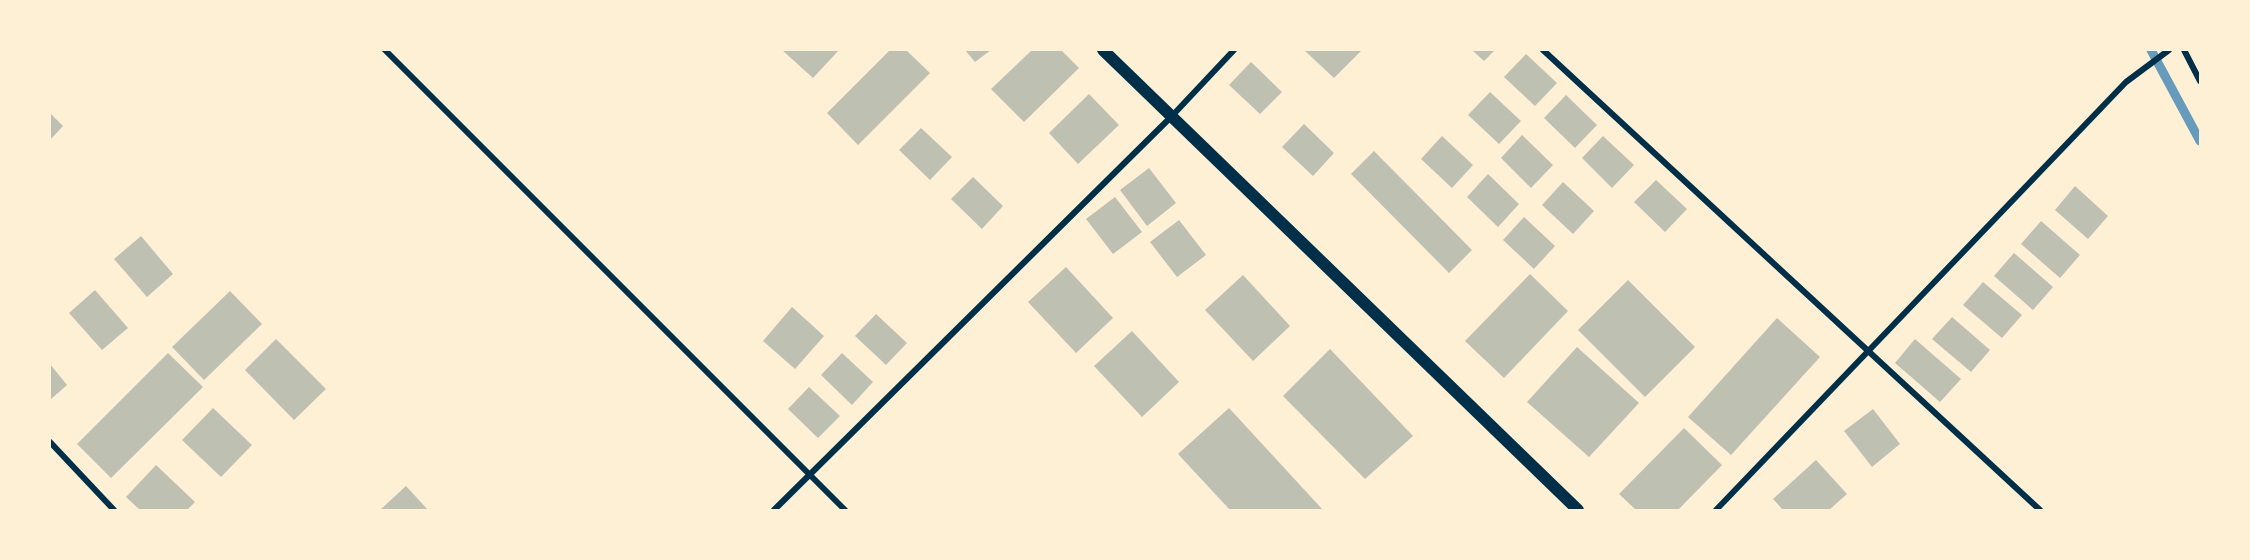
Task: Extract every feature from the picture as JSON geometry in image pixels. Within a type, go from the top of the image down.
[{"type":"main road","points":[[1103,50],[1578,510]]},
{"type":"street","points":[[385,50],[845,510]]},
{"type":"street","points":[[774,510],[1171,117],[1234,50]]},
{"type":"street","points":[[1544,50],[2040,510]]},
{"type":"street","points":[[1716,510],[2126,82],[2169,50]]},
{"type":"street","points":[[2184,50],[2200,81]]},
{"type":"street","points":[[50,442],[114,510]]},
{"type":"building","points":[[782,50],[839,50],[813,78]]},
{"type":"building","points":[[890,50],[906,50],[930,73],[858,145],[827,113]]},
{"type":"building","points":[[965,50],[991,50],[975,62]]},
{"type":"building","points":[[1032,50],[1061,50],[1079,68],[1024,122],[991,89]]},
{"type":"building","points":[[1304,50],[1362,50],[1334,78]]},
{"type":"building","points":[[1472,50],[1495,50],[1484,61]]},
{"type":"building","points":[[1526,54],[1557,83],[1535,106],[1504,77]]},
{"type":"building","points":[[1251,62],[1282,92],[1260,114],[1229,85]]},
{"type":"building","points":[[1490,92],[1521,121],[1499,144],[1468,115]]},
{"type":"building","points":[[1089,94],[1119,125],[1078,164],[1049,133]]},
{"type":"building","points":[[1566,95],[1597,125],[1575,148],[1544,118]]},
{"type":"building","points":[[50,113],[63,126],[50,140]]},
{"type":"building","points":[[1304,124],[1334,153],[1313,176],[1282,147]]},
{"type":"building","points":[[921,128],[952,157],[930,180],[899,150]]},
{"type":"building","points":[[1522,135],[1553,165],[1531,188],[1501,158]]},
{"type":"building","points":[[1442,136],[1473,165],[1452,188],[1421,159]]},
{"type":"building","points":[[1603,136],[1634,165],[1612,188],[1582,158]]},
{"type":"building","points":[[1374,151],[1472,250],[1449,273],[1351,174]]},
{"type":"building","points":[[1149,168],[1176,203],[1147,226],[1120,190]]},
{"type":"building","points":[[1488,174],[1519,204],[1498,227],[1467,197]]},
{"type":"building","points":[[973,177],[1003,206],[982,229],[951,199]]},
{"type":"building","points":[[1656,180],[1687,209],[1665,232],[1634,202]]},
{"type":"building","points":[[1563,182],[1594,211],[1573,234],[1542,205]]},
{"type":"building","points":[[2075,186],[2108,216],[2088,239],[2055,210]]},
{"type":"building","points":[[1115,197],[1142,232],[1113,254],[1086,219]]},
{"type":"building","points":[[1524,217],[1555,246],[1534,269],[1503,240]]},
{"type":"building","points":[[1179,220],[1206,255],[1177,277],[1150,242]]},
{"type":"building","points":[[2041,221],[2080,255],[2060,278],[2021,244]]},
{"type":"building","points":[[141,236],[173,274],[147,297],[114,259]]},
{"type":"building","points":[[2014,253],[2053,287],[2033,310],[1994,276]]},
{"type":"building","points":[[1066,267],[1113,318],[1076,353],[1028,302]]},
{"type":"building","points":[[1530,274],[1568,311],[1504,378],[1465,341]]},
{"type":"building","points":[[1243,275],[1290,326],[1253,361],[1205,310]]},
{"type":"building","points":[[1628,280],[1695,347],[1645,397],[1578,330]]},
{"type":"building","points":[[1983,282],[2022,315],[2002,338],[1963,305]]},
{"type":"building","points":[[95,290],[128,328],[102,350],[69,313]]},
{"type":"building","points":[[230,291],[262,324],[204,380],[172,347]]},
{"type":"building","points":[[792,307],[824,336],[795,369],[763,341]]},
{"type":"building","points":[[876,314],[907,343],[886,365],[855,336]]},
{"type":"building","points":[[1952,317],[1990,350],[1971,372],[1932,339]]},
{"type":"building","points":[[1777,318],[1820,357],[1731,455],[1688,417]]},
{"type":"building","points":[[1132,331],[1179,382],[1142,417],[1094,366]]},
{"type":"building","points":[[276,339],[326,389],[294,420],[245,370]]},
{"type":"building","points":[[1915,339],[1961,379],[1940,402],[1895,363]]},
{"type":"building","points":[[1577,347],[1639,403],[1589,457],[1527,402]]},
{"type":"building","points":[[1330,349],[1413,436],[1365,479],[1283,396]]},
{"type":"building","points":[[168,353],[203,387],[111,478],[77,444]]},
{"type":"building","points":[[842,353],[873,382],[852,405],[821,375]]},
{"type":"building","points":[[50,364],[67,385],[50,400]]},
{"type":"building","points":[[809,387],[840,416],[818,438],[788,409]]},
{"type":"building","points":[[213,408],[252,445],[221,477],[182,440]]},
{"type":"building","points":[[1229,408],[1323,510],[1230,510],[1178,454]]},
{"type":"building","points":[[1873,409],[1900,444],[1872,467],[1844,431]]},
{"type":"building","points":[[1684,428],[1722,465],[1678,510],[1636,510],[1619,494]]},
{"type":"building","points":[[1816,460],[1847,494],[1829,510],[1783,510],[1773,499]]},
{"type":"building","points":[[156,465],[195,502],[187,510],[140,510],[126,497]]},
{"type":"building","points":[[406,486],[428,510],[380,510]]},
{"type":"waterway","points":[[2151,50],[2200,141]]}]
